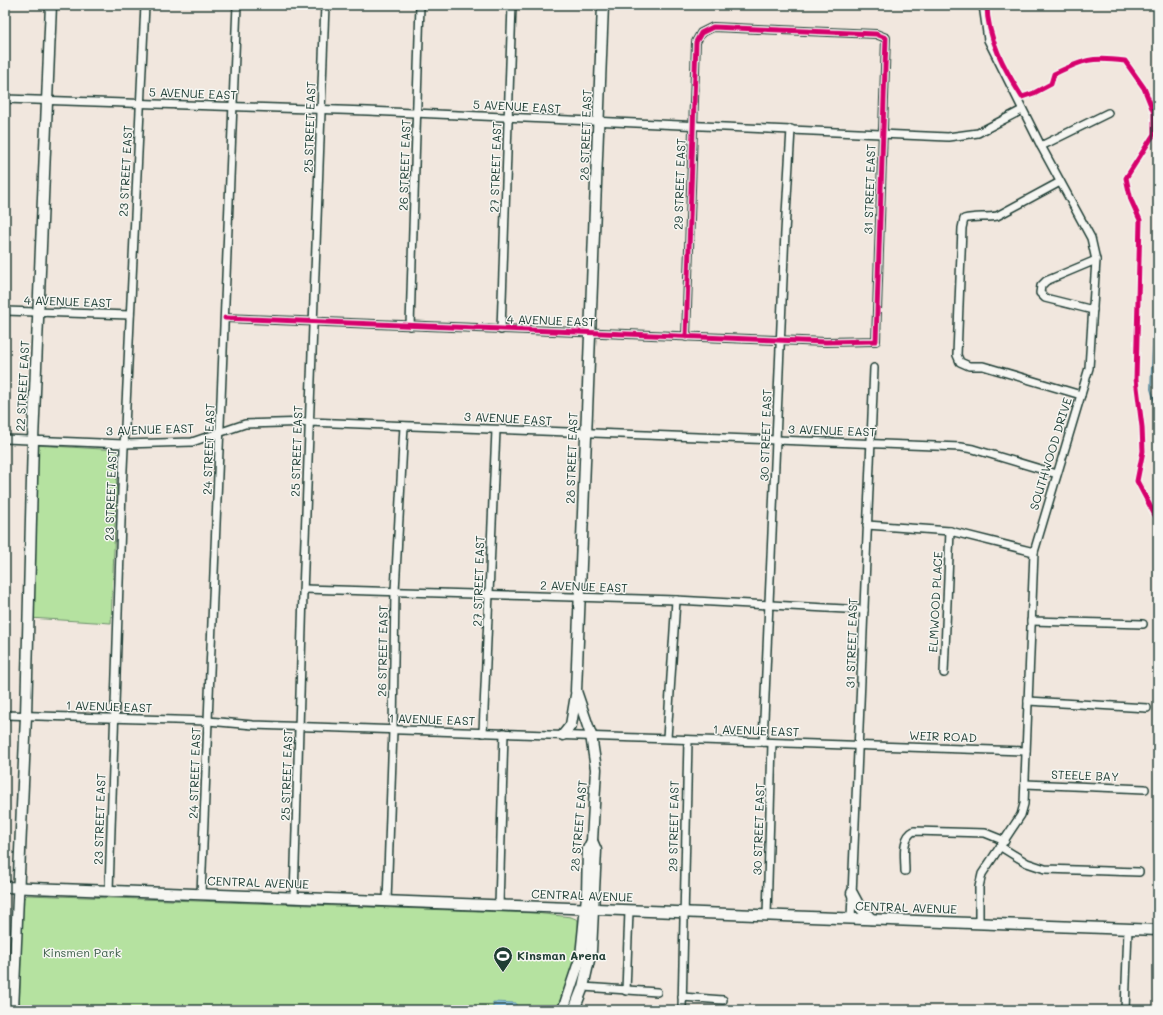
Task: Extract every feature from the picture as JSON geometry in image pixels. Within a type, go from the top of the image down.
[{"type":"street","name":"22 STREET EAST","points":[[13,1010],[26,716],[34,440],[51,5]]},
{"type":"street","name":"23 STREET EAST","points":[[109,890],[124,444],[145,5]]},
{"type":"street","name":"24 STREET EAST","points":[[201,894],[237,5]]},
{"type":"street","name":"25 STREET EAST","points":[[294,898],[309,422],[325,5]]},
{"type":"street","name":"26 STREET EAST","points":[[410,326],[420,5]]},
{"type":"street","name":"27 STREET EAST","points":[[501,330],[512,5]]},
{"type":"street","name":"28 STREET EAST","points":[[589,909],[588,849],[592,841],[596,768],[591,735],[576,691],[603,5]]},
{"type":"street","name":"SOUTHWOOD DRIVE","points":[[979,924],[979,887],[982,874],[1021,815],[1025,784],[1034,552],[1089,368],[1096,260],[1091,238],[1022,110],[988,40],[984,5]]},
{"type":"street","name":"31 STREET EAST","points":[[701,33],[713,28],[876,34],[886,38],[876,341]]},
{"type":"street","name":"29 STREET EAST","points":[[686,336],[696,42],[701,33]]},
{"type":"street","name":"5 AVENUE EAST","points":[[5,99],[234,106],[948,137],[978,133],[1022,110]]},
{"type":"street","points":[[1041,146],[1108,112]]},
{"type":"street","name":"30 STREET EAST","points":[[763,742],[791,129]]},
{"type":"street","points":[[1060,182],[997,216],[987,218],[971,217],[964,219],[962,228],[957,355],[960,362],[968,366],[983,366],[1081,395]]},
{"type":"street","points":[[1093,310],[1045,298],[1040,292],[1041,286],[1046,281],[1096,260]]},
{"type":"street","name":"4 AVENUE EAST","points":[[5,311],[130,315]]},
{"type":"street","name":"4 AVENUE EAST","points":[[225,318],[826,342],[876,341]]},
{"type":"street","name":"31 STREET EAST","points":[[851,919],[874,368]]},
{"type":"street","name":"3 AVENUE EAST","points":[[5,439],[124,444],[192,442],[245,424],[309,422],[973,449],[1057,474]]},
{"type":"street","name":"26 STREET EAST","points":[[387,901],[393,730],[395,591],[404,426]]},
{"type":"street","name":"27 STREET EAST","points":[[483,733],[496,430]]},
{"type":"street","points":[[867,525],[950,531],[1034,552]]},
{"type":"street","name":"ELMWOOD PLACE","points":[[944,673],[950,531]]},
{"type":"street","name":"2 AVENUE EAST","points":[[304,589],[676,600],[864,610]]},
{"type":"street","points":[[667,738],[676,600]]},
{"type":"street","points":[[1031,621],[1143,624]]},
{"type":"street","points":[[563,735],[572,725],[576,691]]},
{"type":"street","points":[[1028,701],[1147,708]]},
{"type":"street","name":"1 AVENUE EAST","points":[[5,715],[208,721],[252,725],[591,735],[859,746]]},
{"type":"street","points":[[499,906],[504,733]]},
{"type":"street","name":"29 STREET EAST","points":[[682,1010],[688,740]]},
{"type":"street","name":"30 STREET EAST","points":[[766,916],[772,743]]},
{"type":"street","name":"WEIR ROAD","points":[[859,746],[1026,751]]},
{"type":"street","name":"STEELE BAY","points":[[1025,784],[1145,789]]},
{"type":"street","points":[[905,871],[906,839],[908,834],[914,830],[985,834],[1003,844],[1028,863],[1045,869],[1139,872]]},
{"type":"street","name":"CENTRAL AVENUE","points":[[5,887],[1158,930]]},
{"type":"street","points":[[852,893],[858,906],[872,920]]},
{"type":"street","points":[[574,1010],[583,987],[591,951],[589,909]]},
{"type":"street","points":[[563,1010],[581,956],[589,909]]},
{"type":"street","points":[[626,991],[629,910]]},
{"type":"street","points":[[1125,1010],[1128,929]]},
{"type":"street","points":[[583,987],[657,992]]},
{"type":"street","points":[[682,997],[723,1000]]},
{"type":"green space","points":[[35,445],[118,450],[111,623],[29,618]]},
{"type":"green space","name":"Kinsmen Park","points":[[27,895],[535,913],[571,917],[578,920],[579,948],[559,1010],[19,1010],[23,899]]},
{"type":"water","points":[[493,1002],[516,1003],[516,1010],[493,1010]]},
{"type":"waterway","points":[[1158,245],[1151,389],[1158,412]]},
{"type":"cycle path","points":[[987,5],[990,30],[998,53],[1003,65],[1022,97],[1034,93],[1051,84],[1054,74],[1081,62],[1096,59],[1125,61],[1144,88],[1154,113],[1154,134],[1126,178],[1131,200],[1140,220],[1136,379],[1142,427],[1143,451],[1137,481],[1158,521]]},
{"type":"cycle path","points":[[225,318],[826,342],[876,341],[886,38],[876,34],[713,27],[701,33],[696,42],[686,337]]},
{"type":"place","name":"Kinsman Arena","points":[[503,973]]}]
